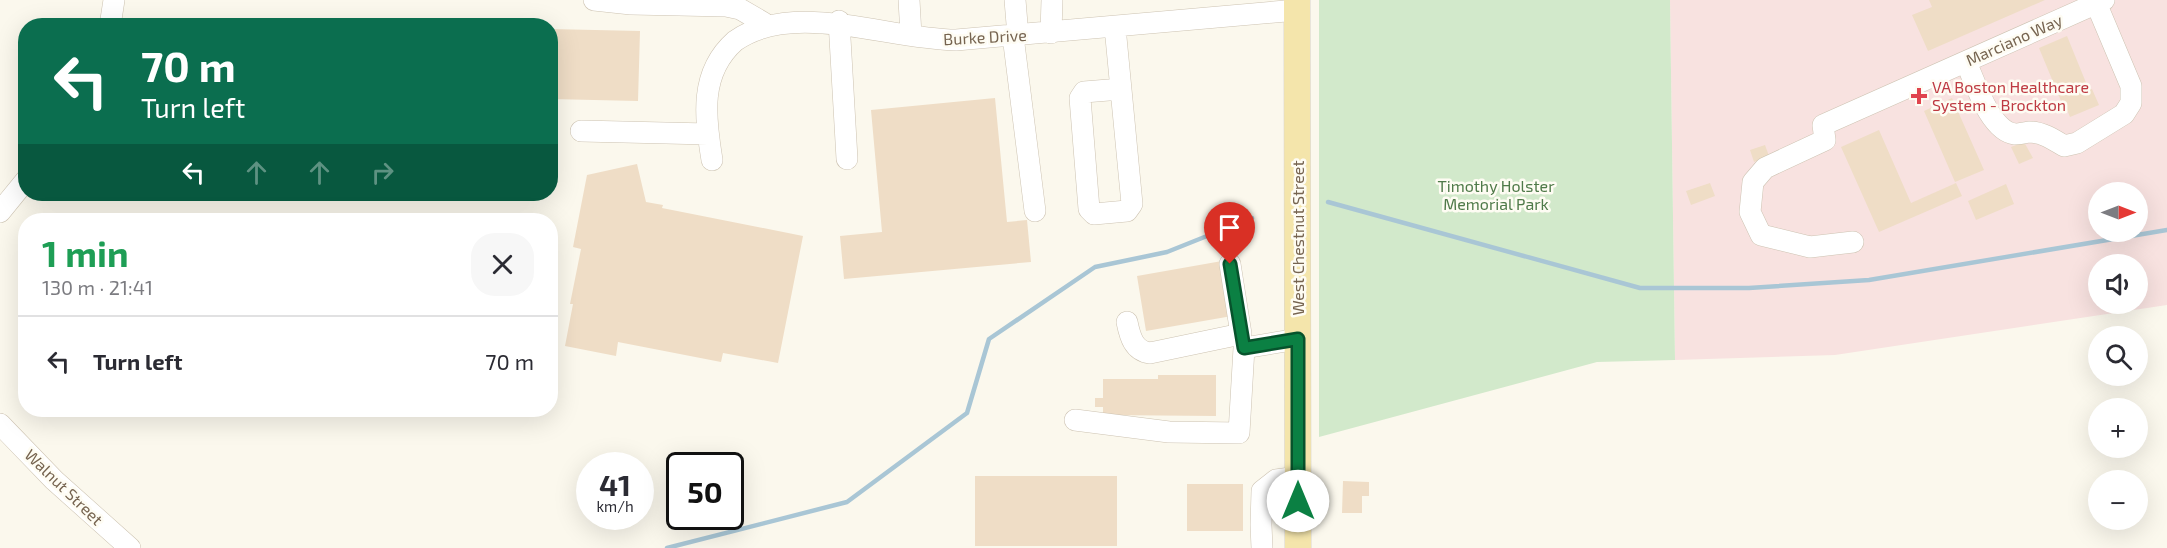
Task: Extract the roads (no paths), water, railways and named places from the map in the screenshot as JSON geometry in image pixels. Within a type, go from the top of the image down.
[{"type":"main road","name":"West Chestnut Street","points":[[1297,5],[1298,548]]},
{"type":"street","points":[[111,18],[114,0]]},
{"type":"street","points":[[594,0],[631,4],[726,6],[740,9],[764,23]]},
{"type":"street","points":[[909,0],[911,35]]},
{"type":"street","points":[[1015,0],[1015,36],[1035,211]]},
{"type":"street","points":[[1051,33],[1052,0]]},
{"type":"street","points":[[1966,62],[1992,119],[2001,126],[2013,134],[2032,132],[2046,135],[2064,146],[2077,143],[2124,114],[2131,102],[2131,86],[2100,2]]},
{"type":"street","name":"Marciano Way","points":[[1853,242],[1810,247],[1761,235],[1750,212],[1753,182],[1765,168],[1825,140],[1823,125],[2100,2]]},
{"type":"street","name":"Burke Drive","points":[[712,160],[706,101],[713,71],[728,47],[750,30],[764,23],[805,17],[944,40],[1115,27],[1229,8],[1297,5]]},
{"type":"street","points":[[839,21],[848,159]]},
{"type":"street","points":[[1115,27],[1132,204],[1127,211],[1094,214],[1089,209],[1080,98],[1084,92],[1121,90]]},
{"type":"street","points":[[581,131],[708,134]]},
{"type":"street","points":[[0,212],[18,190]]},
{"type":"street","points":[[1075,420],[1169,432],[1239,433],[1242,341],[1230,264]]},
{"type":"street","points":[[1127,322],[1135,346],[1142,352],[1150,353],[1242,341],[1298,339]]},
{"type":"street","name":"Walnut Street","points":[[3,431],[130,548]]},
{"type":"street","points":[[1262,548],[1262,491],[1276,480],[1298,477]]},
{"type":"waterway","points":[[1328,202],[1640,288],[1749,288],[1869,280],[2167,230]]},
{"type":"waterway","points":[[667,548],[847,502],[967,413],[989,339],[1095,267],[1167,252],[1252,218]]},
{"type":"place","name":"VA Boston Healthcare System - Brockton","points":[[1919,96]]},
{"type":"park label","name":"Timothy Holster Memorial Park","points":[[1496,195]]}]
